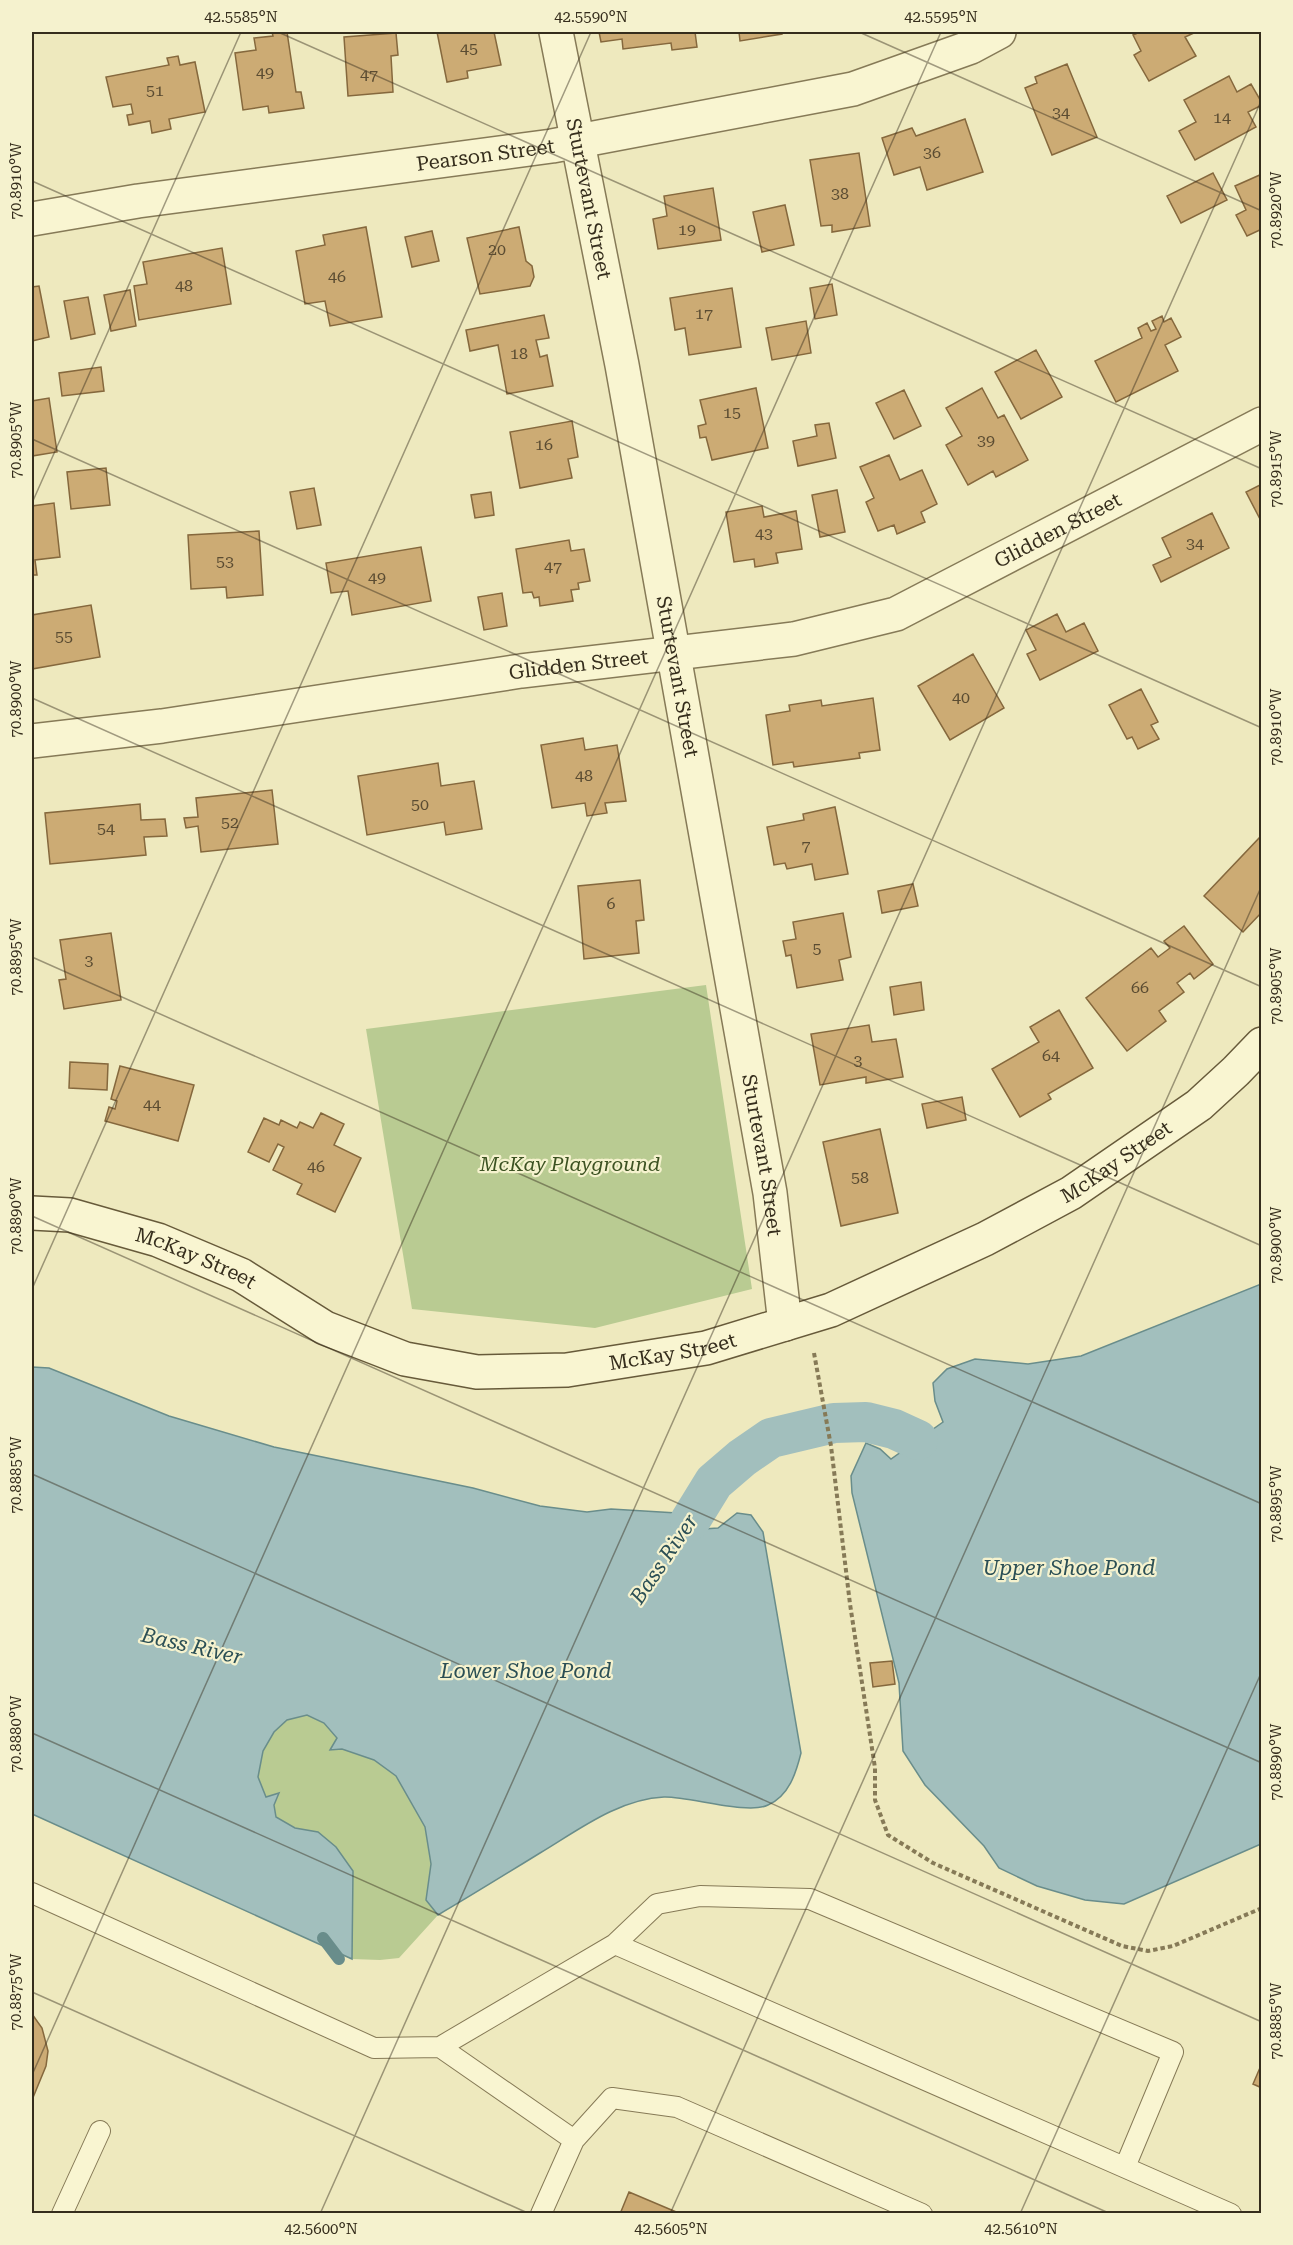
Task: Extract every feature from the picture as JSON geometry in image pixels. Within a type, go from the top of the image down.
[{"type":"street","name":"Sturtevant Street","points":[[556,32],[622,365],[770,1193],[785,1324]]},
{"type":"street","name":"Pearson Street","points":[[32,219],[138,201],[578,141],[853,89],[971,47],[999,32]]},
{"type":"street","name":"Glidden Street","points":[[32,741],[162,726],[521,671],[794,639],[896,614],[1262,424]]},
{"type":"street","name":"McKay Street","points":[[32,1213],[70,1215],[158,1240],[241,1275],[325,1328],[405,1359],[477,1372],[567,1370],[706,1348],[785,1324],[842,1305],[985,1239],[1071,1192],[1199,1105],[1262,1044]]},
{"type":"lane","points":[[32,1893],[374,2048],[440,2047],[615,1944],[657,1904],[700,1896],[810,1899],[1173,2052],[1125,2167]]},
{"type":"lane","points":[[615,1944],[1231,2214]]},
{"type":"lane","points":[[440,2047],[574,2140]]},
{"type":"lane","points":[[541,2214],[574,2140],[612,2098],[677,2107],[922,2214]]},
{"type":"lane","points":[[62,2214],[100,2131]]},
{"type":"path","points":[[785,1324],[814,1353],[831,1446],[850,1604],[875,1768],[876,1800],[888,1835],[933,1863],[1122,1946],[1148,1951],[1173,1946],[1262,1908]]},
{"type":"green space","name":"McKay Playground","points":[[706,985],[752,1289],[595,1328],[412,1309],[366,1029]]},
{"type":"green space","points":[[307,1715],[324,1723],[337,1738],[331,1750],[342,1749],[374,1760],[396,1776],[425,1827],[431,1864],[426,1900],[438,1915],[399,1958],[352,1959],[351,1927],[318,1832],[295,1828],[276,1817],[274,1805],[278,1793],[266,1798],[258,1777],[263,1751],[274,1732],[287,1720]]},
{"type":"water","name":"Upper Shoe Pond","points":[[1261,1284],[1261,1844],[1124,1904],[1085,1900],[1037,1886],[999,1868],[984,1846],[925,1785],[903,1751],[899,1683],[852,1493],[851,1476],[866,1443],[880,1449],[891,1459],[943,1422],[935,1401],[933,1383],[947,1369],[975,1359],[1028,1364],[1081,1356]]},
{"type":"water","name":"Lower Shoe Pond","points":[[32,1367],[49,1368],[169,1416],[274,1447],[473,1488],[540,1506],[587,1512],[611,1509],[677,1513],[703,1529],[718,1528],[737,1513],[751,1515],[763,1532],[801,1753],[790,1783],[775,1801],[759,1807],[733,1807],[664,1797],[647,1799],[614,1810],[583,1826],[438,1915],[426,1900],[431,1864],[425,1827],[396,1776],[374,1760],[342,1749],[330,1750],[337,1738],[324,1723],[307,1715],[287,1720],[274,1732],[263,1751],[258,1777],[266,1797],[279,1793],[274,1805],[276,1817],[295,1828],[318,1832],[336,1847],[353,1871],[352,1959],[32,1814]]},
{"type":"building","points":[[272,32],[287,32],[296,92],[301,92],[304,108],[269,113],[268,106],[243,110],[235,53],[256,50],[254,38],[273,36]]},
{"type":"building","points":[[437,32],[494,32],[501,65],[467,71],[468,78],[447,82]]},
{"type":"building","points":[[599,32],[695,32],[697,47],[672,50],[671,43],[623,49],[622,39],[601,42]]},
{"type":"building","points":[[739,32],[782,32],[782,34],[740,41]]},
{"type":"building","points":[[1140,32],[1196,32],[1185,37],[1196,56],[1149,81],[1134,55],[1141,51],[1133,35]]},
{"type":"building","points":[[396,33],[398,55],[391,56],[393,92],[348,96],[344,37]]},
{"type":"building","points":[[178,56],[180,65],[195,62],[205,112],[169,119],[171,129],[152,133],[150,121],[129,125],[127,115],[133,114],[131,104],[113,107],[106,77],[169,65],[167,58]]},
{"type":"building","points":[[1067,64],[1097,137],[1052,155],[1025,88],[1037,83],[1035,77]]},
{"type":"building","points":[[1229,76],[1237,92],[1251,84],[1262,103],[1248,112],[1256,127],[1195,160],[1179,131],[1196,122],[1184,100]]},
{"type":"building","points":[[965,119],[983,172],[927,190],[920,167],[894,175],[882,138],[912,128],[916,136]]},
{"type":"building","points":[[859,153],[870,226],[832,232],[832,225],[821,226],[810,160]]},
{"type":"building","points":[[1213,173],[1227,200],[1181,223],[1167,196]]},
{"type":"building","points":[[1262,174],[1262,229],[1247,236],[1236,215],[1246,210],[1235,186]]},
{"type":"building","points":[[713,188],[721,240],[658,249],[653,219],[667,216],[664,196]]},
{"type":"building","points":[[785,205],[794,245],[762,252],[753,212]]},
{"type":"building","points":[[366,227],[382,317],[330,326],[325,301],[305,304],[296,251],[325,245],[323,235]]},
{"type":"building","points":[[519,227],[526,261],[532,266],[534,277],[530,286],[480,294],[467,238]]},
{"type":"building","points":[[432,231],[439,261],[412,267],[405,237]]},
{"type":"building","points":[[222,248],[231,304],[139,320],[134,286],[147,284],[143,262]]},
{"type":"building","points":[[832,284],[837,315],[815,319],[810,288]]},
{"type":"building","points":[[39,286],[49,337],[32,341],[32,287]]},
{"type":"building","points":[[732,288],[741,347],[689,355],[685,328],[675,330],[670,298]]},
{"type":"building","points":[[130,290],[136,326],[111,331],[104,295]]},
{"type":"building","points":[[88,297],[95,334],[71,339],[64,301]]},
{"type":"building","points":[[544,315],[549,338],[536,340],[540,357],[547,355],[553,386],[507,394],[498,345],[470,351],[466,330]]},
{"type":"building","points":[[1162,316],[1164,322],[1171,318],[1181,337],[1165,345],[1178,371],[1116,402],[1095,361],[1142,338],[1138,328],[1147,323],[1151,331],[1156,329],[1152,321]]},
{"type":"building","points":[[806,321],[811,353],[772,360],[766,328]]},
{"type":"building","points":[[1036,350],[1062,397],[1021,419],[995,372]]},
{"type":"building","points":[[101,367],[104,391],[62,396],[59,373]]},
{"type":"building","points":[[756,388],[768,448],[712,460],[706,437],[700,438],[698,426],[706,424],[700,400]]},
{"type":"building","points":[[982,388],[998,418],[1004,415],[1028,460],[996,477],[993,471],[968,485],[946,445],[962,436],[946,408]]},
{"type":"building","points":[[904,390],[921,426],[894,439],[876,403]]},
{"type":"building","points":[[49,398],[57,452],[32,456],[32,401]]},
{"type":"building","points":[[572,421],[578,457],[568,459],[572,478],[520,488],[510,432]]},
{"type":"building","points":[[829,423],[836,458],[798,466],[793,441],[817,436],[815,425]]},
{"type":"building","points":[[889,455],[900,480],[922,470],[937,504],[921,512],[925,522],[897,534],[894,525],[878,531],[866,502],[874,498],[860,467]]},
{"type":"building","points":[[106,468],[110,505],[71,509],[67,472]]},
{"type":"building","points":[[1262,484],[1262,523],[1246,492]]},
{"type":"building","points":[[314,488],[321,525],[297,529],[290,492]]},
{"type":"building","points":[[837,490],[845,532],[820,537],[812,495]]},
{"type":"building","points":[[491,492],[494,515],[475,518],[471,495]]},
{"type":"building","points":[[54,503],[60,557],[35,560],[37,575],[32,575],[32,506]]},
{"type":"building","points":[[762,506],[764,517],[796,511],[802,549],[776,553],[778,563],[755,567],[754,559],[734,562],[726,512]]},
{"type":"building","points":[[1212,513],[1229,548],[1161,582],[1153,565],[1171,557],[1162,538]]},
{"type":"building","points":[[259,531],[263,595],[227,598],[226,587],[191,589],[188,535]]},
{"type":"building","points":[[569,540],[571,551],[584,549],[590,581],[578,583],[579,589],[571,590],[573,601],[540,606],[539,597],[534,598],[532,592],[523,593],[516,549]]},
{"type":"building","points":[[421,547],[431,601],[352,615],[348,591],[331,593],[326,563]]},
{"type":"building","points":[[502,593],[507,626],[484,630],[478,597]]},
{"type":"building","points":[[91,605],[100,657],[32,669],[32,615]]},
{"type":"building","points":[[1057,614],[1066,632],[1084,623],[1098,651],[1040,680],[1027,654],[1036,650],[1026,630]]},
{"type":"building","points":[[973,654],[1004,708],[950,740],[918,686]]},
{"type":"building","points":[[1141,689],[1158,722],[1151,725],[1159,739],[1138,749],[1132,737],[1127,739],[1109,705]]},
{"type":"building","points":[[873,698],[880,750],[859,753],[860,758],[794,767],[793,762],[773,765],[766,715],[790,711],[789,705],[821,700],[822,706]]},
{"type":"building","points":[[583,738],[585,750],[617,745],[626,801],[605,803],[607,813],[587,816],[585,803],[552,808],[541,745]]},
{"type":"building","points":[[438,763],[441,786],[474,781],[482,829],[446,835],[444,822],[367,835],[358,776]]},
{"type":"building","points":[[272,790],[278,844],[201,852],[198,826],[186,828],[184,818],[198,817],[196,798]]},
{"type":"building","points":[[140,804],[141,820],[165,819],[167,836],[144,837],[146,855],[50,864],[45,813]]},
{"type":"building","points":[[835,807],[848,874],[815,880],[812,864],[787,869],[785,863],[774,865],[767,827],[804,820],[803,814]]},
{"type":"building","points":[[1262,835],[1262,912],[1243,932],[1204,896]]},
{"type":"building","points":[[640,880],[644,920],[636,921],[639,953],[584,959],[578,886]]},
{"type":"building","points":[[913,884],[918,906],[882,913],[878,891]]},
{"type":"building","points":[[843,913],[851,957],[839,960],[843,980],[797,988],[791,955],[786,956],[783,941],[796,939],[793,922]]},
{"type":"building","points":[[1184,926],[1213,964],[1194,979],[1190,973],[1177,983],[1184,992],[1159,1011],[1166,1021],[1127,1051],[1086,998],[1151,948],[1158,957],[1170,948],[1164,941]]},
{"type":"building","points":[[111,933],[121,1000],[64,1009],[59,980],[66,979],[60,940]]},
{"type":"building","points":[[921,982],[924,1010],[894,1015],[890,987]]},
{"type":"building","points":[[1059,1010],[1093,1068],[1048,1094],[1051,1099],[1020,1117],[992,1069],[1039,1042],[1030,1027]]},
{"type":"building","points":[[869,1025],[872,1042],[896,1039],[903,1077],[866,1083],[866,1077],[820,1085],[811,1034]]},
{"type":"building","points":[[70,1062],[108,1064],[107,1090],[69,1088]]},
{"type":"building","points":[[120,1066],[194,1085],[178,1141],[105,1121],[109,1107],[115,1109],[117,1101],[111,1099]]},
{"type":"building","points":[[962,1097],[966,1120],[927,1128],[922,1104]]},
{"type":"building","points":[[321,1113],[344,1124],[334,1145],[361,1158],[335,1212],[297,1194],[302,1184],[273,1170],[284,1147],[278,1144],[269,1162],[248,1152],[264,1118],[279,1125],[281,1120],[297,1128],[300,1122],[313,1128]]},
{"type":"building","points":[[880,1129],[898,1213],[841,1226],[823,1142]]},
{"type":"building","points":[[892,1661],[895,1684],[873,1687],[870,1663]]},
{"type":"building","points":[[32,2014],[42,2028],[48,2051],[46,2066],[32,2100]]},
{"type":"building","points":[[32,2014],[42,2028],[48,2051],[46,2066],[32,2100]]},
{"type":"building","points":[[1262,2063],[1262,2088],[1253,2084]]},
{"type":"building","points":[[629,2192],[681,2214],[620,2214]]},
{"type":"waterway","name":"Bass River","points":[[690,1521],[714,1482],[742,1458],[771,1438],[834,1423],[866,1422],[894,1429],[918,1440]]},
{"type":"waterway","points":[[323,1938],[339,1959]]}]
